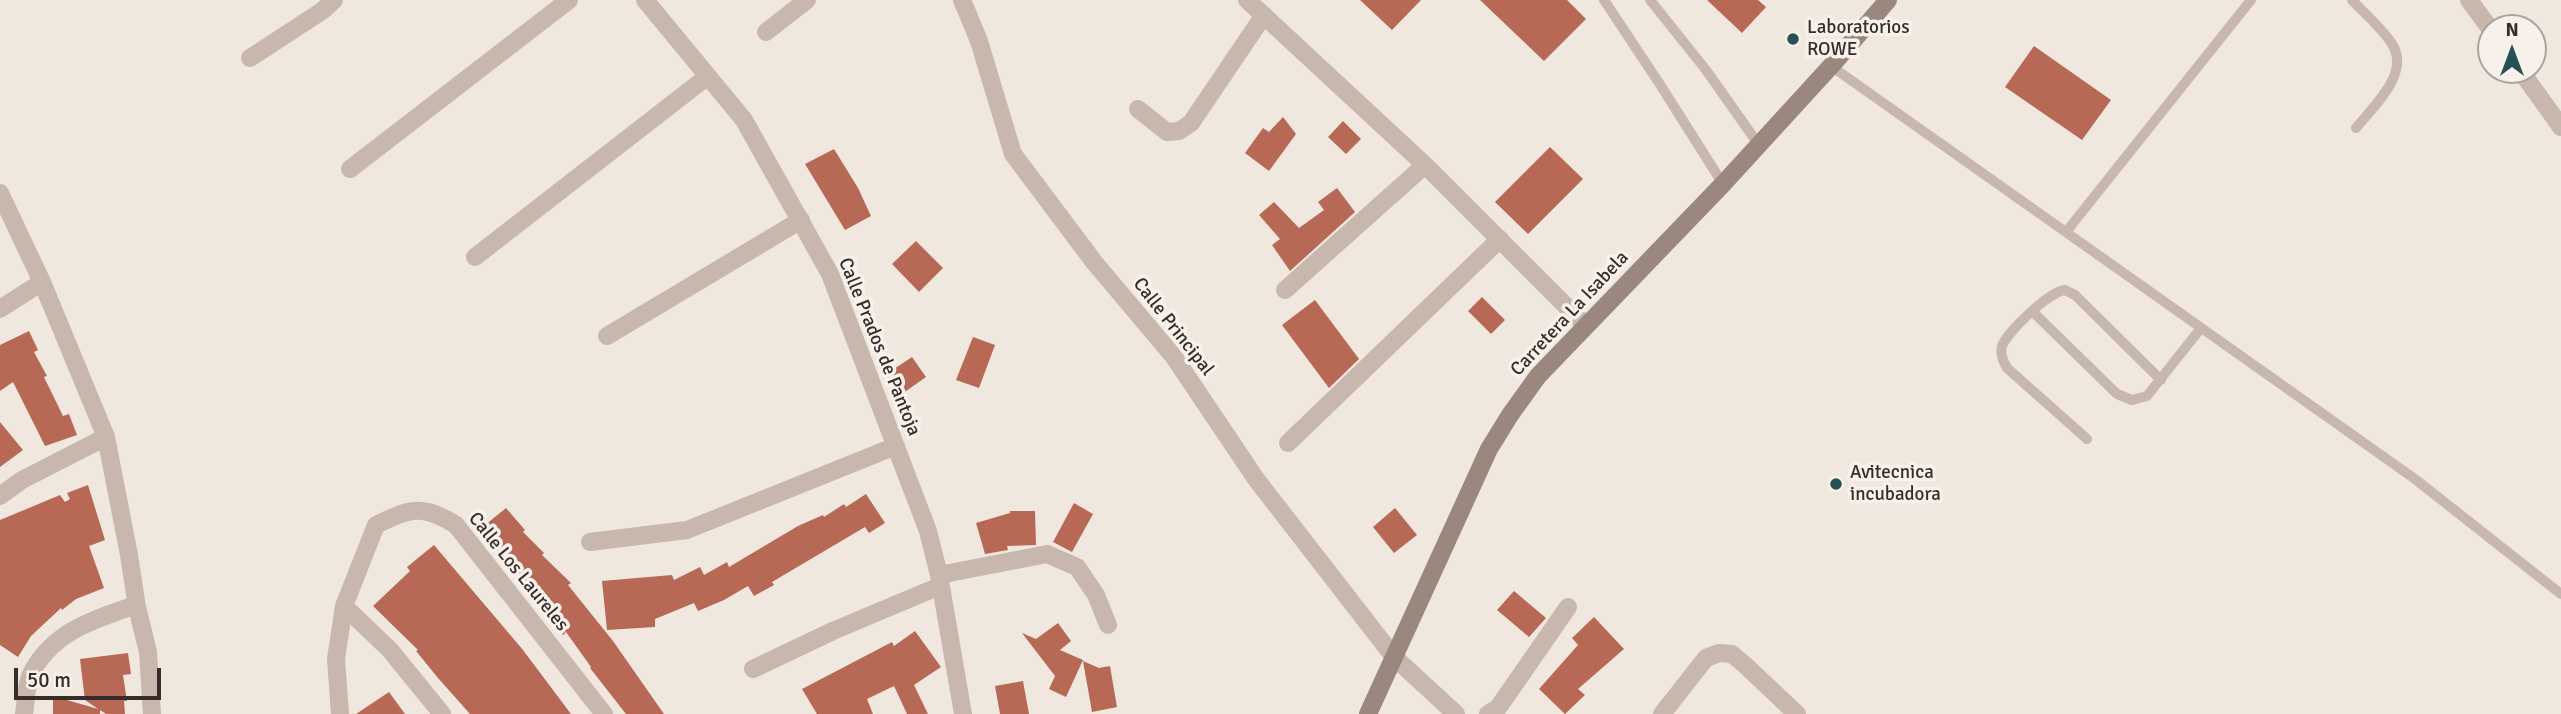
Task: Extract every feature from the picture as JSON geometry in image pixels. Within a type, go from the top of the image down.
[{"type":"main road","name":"Carretera La Isabela","points":[[1368,714],[1489,449],[1538,376],[1723,184],[1888,0]]},
{"type":"street","points":[[250,58],[322,11],[334,0]]},
{"type":"street","points":[[350,169],[569,0]]},
{"type":"street","name":"Calle Prados de Pantoja","points":[[645,0],[744,120],[830,274],[928,531],[963,714]]},
{"type":"street","points":[[766,32],[807,0]]},
{"type":"street","name":"Calle Principal","points":[[962,0],[979,41],[1013,154],[1094,261],[1174,357],[1256,479],[1394,657],[1456,714]]},
{"type":"street","points":[[1247,0],[1425,165],[1586,326]]},
{"type":"street","points":[[1138,109],[1167,132],[1179,131],[1191,123],[1264,15]]},
{"type":"street","points":[[475,257],[708,76]]},
{"type":"street","points":[[2529,84],[2561,127]]},
{"type":"street","points":[[1285,290],[1425,165]]},
{"type":"street","points":[[0,192],[42,282],[106,437],[129,555],[136,607],[148,652],[152,714]]},
{"type":"street","points":[[607,336],[801,220]]},
{"type":"street","points":[[1288,443],[1500,239]]},
{"type":"street","points":[[0,309],[42,282]]},
{"type":"street","points":[[0,496],[22,480],[106,437]]},
{"type":"street","points":[[590,542],[687,530],[896,446]]},
{"type":"street","name":"Calle Los Laureles","points":[[340,714],[336,659],[344,606],[376,525],[396,515],[421,509],[437,513],[456,525],[604,714]]},
{"type":"street","points":[[752,669],[939,581],[1047,554],[1077,567],[1096,595],[1108,625]]},
{"type":"street","points":[[344,606],[390,650],[442,714]]},
{"type":"street","points":[[24,714],[30,677],[55,641],[84,622],[136,607]]},
{"type":"street","points":[[1489,714],[1498,708],[1568,607]]},
{"type":"street","points":[[1662,714],[1706,658],[1719,653],[1732,654],[1797,714]]},
{"type":"lane","points":[[1604,0],[1723,184]]},
{"type":"lane","points":[[1650,0],[1706,70],[1759,145]]},
{"type":"lane","points":[[2066,232],[2251,0]]},
{"type":"lane","points":[[2351,0],[2392,44],[2398,60],[2391,84],[2356,128]]},
{"type":"lane","points":[[1831,66],[2415,479],[2561,594]]},
{"type":"lane","points":[[2087,439],[2007,368],[2001,356],[2003,344],[2050,295],[2065,290],[2075,295],[2161,380]]},
{"type":"lane","points":[[2032,311],[2117,394],[2132,400],[2147,396],[2201,328]]},
{"type":"building","points":[[1360,0],[1421,0],[1392,30]]},
{"type":"building","points":[[1480,0],[1567,0],[1586,19],[1544,61]]},
{"type":"building","points":[[1707,0],[1758,0],[1766,7],[1742,33]]},
{"type":"building","points":[[2034,46],[2111,100],[2082,140],[2005,87]]},
{"type":"building","points":[[1283,117],[1296,134],[1269,171],[1245,153],[1263,128],[1269,132]]},
{"type":"building","points":[[1343,121],[1361,139],[1346,154],[1328,137]]},
{"type":"building","points":[[1550,147],[1583,179],[1528,234],[1495,202]]},
{"type":"building","points":[[834,149],[858,188],[871,216],[845,230],[805,164]]},
{"type":"building","points":[[1337,188],[1355,212],[1290,271],[1272,245],[1280,239],[1259,215],[1274,202],[1299,228],[1324,210],[1318,202]]},
{"type":"building","points":[[916,241],[943,268],[919,292],[892,264]]},
{"type":"building","points":[[1482,297],[1505,320],[1491,334],[1468,311]]},
{"type":"building","points":[[1315,300],[1359,359],[1329,388],[1282,325]]},
{"type":"building","points":[[29,331],[38,350],[34,352],[47,376],[44,377],[63,416],[69,414],[77,435],[45,446],[13,382],[0,391],[0,345]]},
{"type":"building","points":[[973,337],[995,345],[979,388],[956,380]]},
{"type":"building","points":[[912,357],[926,377],[899,396],[885,375]]},
{"type":"building","points":[[0,422],[23,450],[0,467]]},
{"type":"building","points":[[88,485],[105,540],[89,546],[104,588],[76,599],[62,610],[61,608],[31,636],[18,657],[0,645],[0,520],[60,495],[65,502],[70,499],[67,493]]},
{"type":"building","points":[[866,494],[885,523],[869,533],[865,527],[772,582],[774,585],[754,596],[748,586],[698,611],[694,603],[655,619],[655,627],[607,630],[602,581],[672,575],[674,580],[700,567],[704,575],[727,562],[729,567],[798,526],[823,515],[824,517],[844,504],[846,507]]},
{"type":"building","points":[[1074,503],[1093,514],[1072,552],[1053,542]]},
{"type":"building","points":[[506,508],[525,530],[523,532],[544,553],[542,555],[571,583],[568,585],[613,641],[664,714],[626,714],[566,632],[563,635],[547,615],[550,612],[525,589],[528,586],[479,530]]},
{"type":"building","points":[[1395,508],[1417,535],[1394,553],[1373,527]]},
{"type":"building","points":[[1010,511],[1035,511],[1036,545],[1007,546],[1008,550],[985,554],[976,523]]},
{"type":"building","points":[[434,545],[523,650],[571,714],[470,714],[416,651],[418,650],[373,606],[410,571],[407,567]]},
{"type":"building","points":[[1514,591],[1546,618],[1529,637],[1497,610]]},
{"type":"building","points":[[1594,617],[1624,649],[1578,689],[1585,695],[1565,714],[1539,689],[1578,645],[1572,638]]},
{"type":"building","points":[[1058,623],[1071,641],[1060,650],[1083,660],[1066,697],[1049,689],[1055,676],[1022,633],[1036,639]]},
{"type":"building","points":[[915,631],[941,667],[914,685],[928,714],[907,714],[894,686],[867,699],[873,714],[817,714],[802,689],[892,642],[894,646]]},
{"type":"building","points":[[128,653],[131,674],[123,675],[127,701],[124,701],[125,714],[106,714],[100,710],[100,714],[53,714],[53,696],[98,709],[85,700],[80,659]]},
{"type":"building","points":[[1083,661],[1099,668],[1110,666],[1117,707],[1092,712]]},
{"type":"building","points":[[1023,681],[1029,714],[1000,714],[995,686]]},
{"type":"building","points":[[389,692],[405,714],[356,714]]},
{"type":"place","name":"Laboratorios ROWE","points":[[1793,39]]},
{"type":"place","name":"Avitecnica incubadora","points":[[1836,484]]}]
